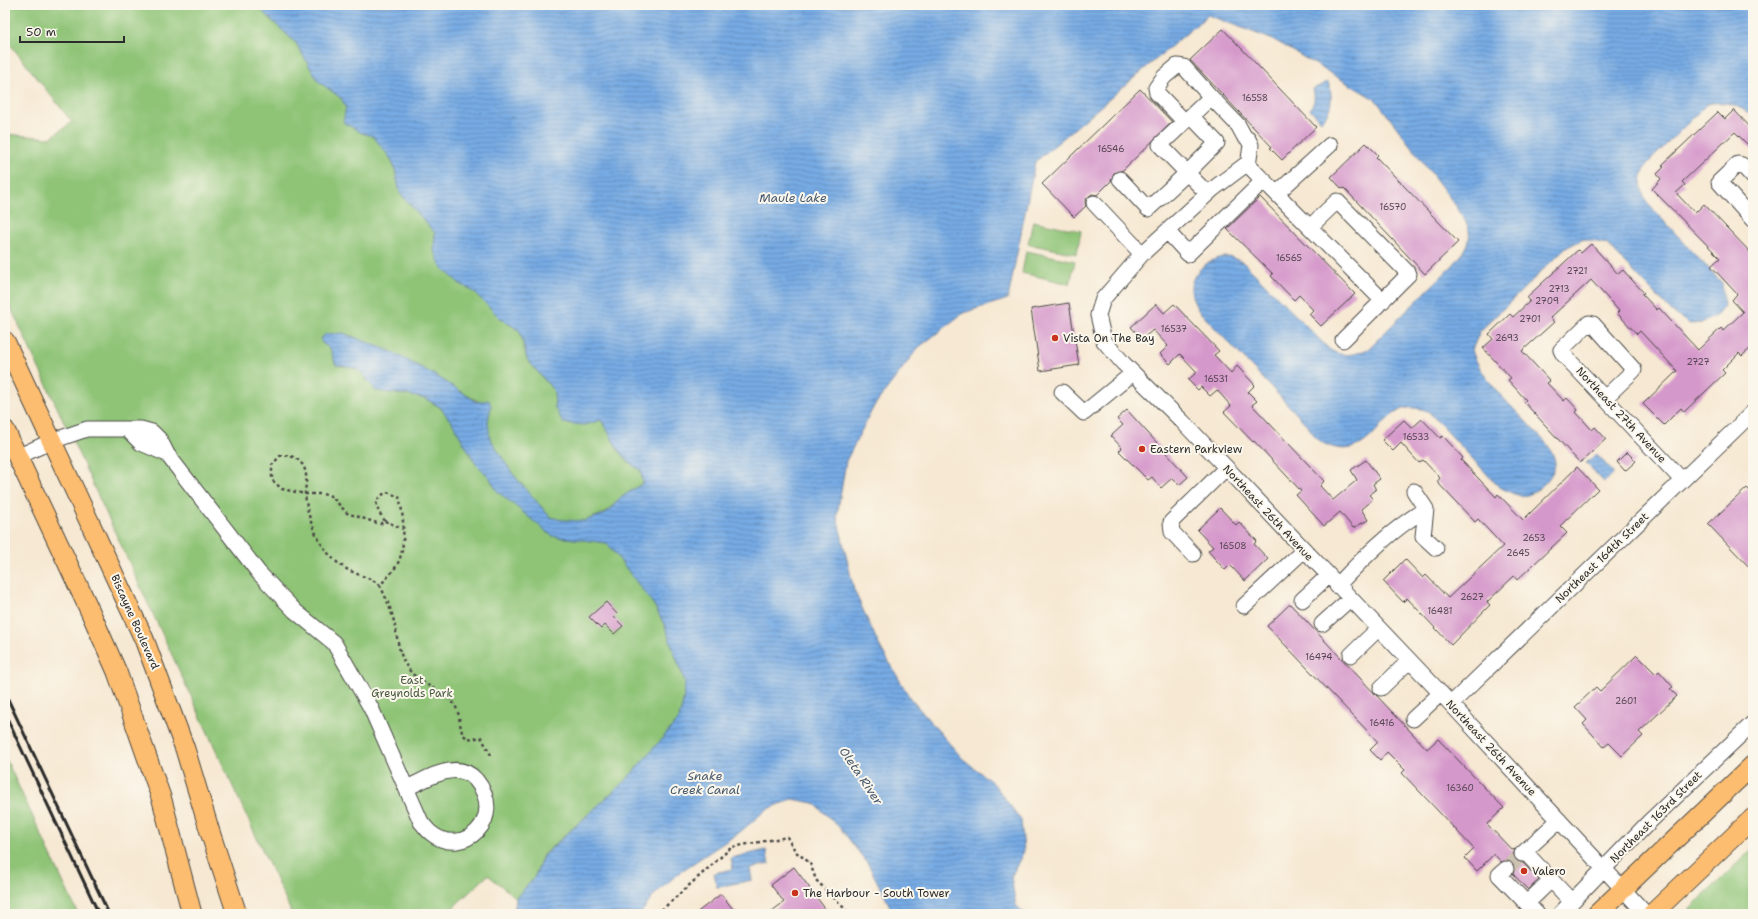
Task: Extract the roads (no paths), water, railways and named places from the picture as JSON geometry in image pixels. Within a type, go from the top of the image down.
[{"type":"main road","name":"Biscayne Boulevard","points":[[5,341],[138,626],[163,686],[185,749],[237,914]]},
{"type":"main road","points":[[5,430],[90,611],[120,680],[162,800],[192,914]]},
{"type":"main road","points":[[1597,914],[1753,765]]},
{"type":"main road","points":[[1652,914],[1753,818]]},
{"type":"street","points":[[1120,179],[1148,209],[1217,143],[1157,93],[1156,88],[1164,77],[1178,66],[1184,67],[1238,125],[1251,145],[1248,166],[1264,180],[1383,301]]},
{"type":"street","points":[[1208,194],[1160,145],[1211,97]]},
{"type":"street","points":[[1277,193],[1330,145]]},
{"type":"street","points":[[1753,177],[1742,165],[1738,164],[1719,182],[1753,220]]},
{"type":"street","name":"Northeast 26th Avenue","points":[[1248,166],[1208,194],[1142,254],[1103,299],[1098,316],[1104,341],[1378,629],[1441,693],[1646,914]]},
{"type":"street","points":[[1168,231],[1188,254],[1264,180]]},
{"type":"street","points":[[1310,227],[1337,201],[1410,274],[1343,340]]},
{"type":"street","points":[[1094,203],[1142,254]]},
{"type":"street","name":"Northeast 27th Avenue","points":[[1605,398],[1634,370],[1593,324],[1589,323],[1561,350],[1605,398],[1682,480]]},
{"type":"street","points":[[1062,392],[1084,413],[1133,373]]},
{"type":"street","name":"Northeast 164th Street","points":[[1451,704],[1753,412]]},
{"type":"street","points":[[18,457],[52,441],[87,429],[128,430],[141,443],[167,454],[259,573],[295,611],[334,642],[371,708],[421,822],[432,834],[444,840],[461,841],[473,835],[482,826],[487,812],[488,800],[483,788],[474,777],[464,771],[450,770],[437,774],[407,788]]},
{"type":"street","points":[[1193,554],[1172,532],[1172,522],[1226,468]]},
{"type":"street","points":[[1414,491],[1426,509],[1424,536],[1436,548]]},
{"type":"street","points":[[1302,600],[1333,581],[1362,559],[1408,520],[1426,509]]},
{"type":"street","points":[[1244,606],[1304,550]]},
{"type":"street","points":[[1322,624],[1350,599]]},
{"type":"street","points":[[1351,655],[1378,629]]},
{"type":"street","points":[[1381,688],[1409,661]]},
{"type":"street","points":[[1413,719],[1441,693]]},
{"type":"street","name":"Northeast 163rd Street","points":[[1560,914],[1649,822],[1753,723]]},
{"type":"street","points":[[1559,820],[1524,853],[1572,902]]},
{"type":"street","points":[[1506,869],[1500,875],[1532,909],[1551,880]]},
{"type":"water","name":"Maule Lake","points":[[258,5],[1753,5],[1753,116],[1732,104],[1707,104],[1647,164],[1644,169],[1641,184],[1647,203],[1722,283],[1724,306],[1717,315],[1701,323],[1690,324],[1673,313],[1607,244],[1583,239],[1564,249],[1480,331],[1472,350],[1482,372],[1498,392],[1547,444],[1554,457],[1555,467],[1547,481],[1534,492],[1522,496],[1509,492],[1498,486],[1428,411],[1412,408],[1403,409],[1386,420],[1365,441],[1348,449],[1331,447],[1323,443],[1198,310],[1193,299],[1191,287],[1192,281],[1199,270],[1215,259],[1226,257],[1233,258],[1244,263],[1329,349],[1343,355],[1358,353],[1368,349],[1452,266],[1465,250],[1469,237],[1469,230],[1456,206],[1376,100],[1276,41],[1208,15],[1035,162],[1008,299],[963,313],[918,348],[874,406],[846,461],[837,516],[854,590],[879,645],[910,698],[962,758],[993,783],[1021,820],[1024,851],[1011,877],[1016,905],[1024,914],[894,914],[868,864],[841,829],[814,803],[792,799],[766,810],[740,832],[680,872],[656,893],[640,914],[514,914],[516,898],[535,876],[543,856],[627,779],[679,719],[683,703],[685,682],[665,626],[654,605],[607,543],[552,536],[497,491],[490,478],[476,464],[453,424],[440,407],[426,399],[376,391],[364,375],[357,370],[336,365],[330,348],[323,344],[320,339],[326,334],[343,333],[390,351],[438,377],[477,402],[489,400],[491,406],[488,421],[490,438],[512,473],[550,517],[562,520],[584,521],[605,514],[622,497],[643,483],[641,470],[626,460],[621,454],[601,420],[584,425],[563,423],[555,408],[554,391],[527,359],[520,331],[500,318],[473,291],[459,283],[441,267],[434,250],[435,233],[400,193],[395,169],[391,159],[373,136],[362,133],[343,122],[346,107],[341,98],[318,81],[296,43],[261,10]]},
{"type":"water","points":[[1328,82],[1331,92],[1331,102],[1328,112],[1321,121],[1310,109],[1314,99],[1313,89]]},
{"type":"water","points":[[1596,454],[1614,473],[1604,482],[1586,463]]},
{"type":"water","points":[[766,850],[769,864],[750,868],[752,880],[717,887],[714,873],[733,869],[731,858]]},
{"type":"tunnel","points":[[1506,869],[1522,854]]},
{"type":"railway","points":[[5,693],[109,914]]},
{"type":"railway","points":[[5,714],[99,914]]},
{"type":"place","name":"Vista On The Bay","points":[[1055,338]]},
{"type":"place","name":"Eastern Parkview","points":[[1142,449]]},
{"type":"place","name":"Valero","points":[[1524,871]]},
{"type":"place","name":"The Harbour - South Tower","points":[[795,893]]},
{"type":"park label","name":"East Greynolds Park","points":[[412,686]]},
{"type":"water label","name":"Oleta River","points":[[861,776]]},
{"type":"water label","name":"Snake Creek Canal","points":[[705,783]]}]
